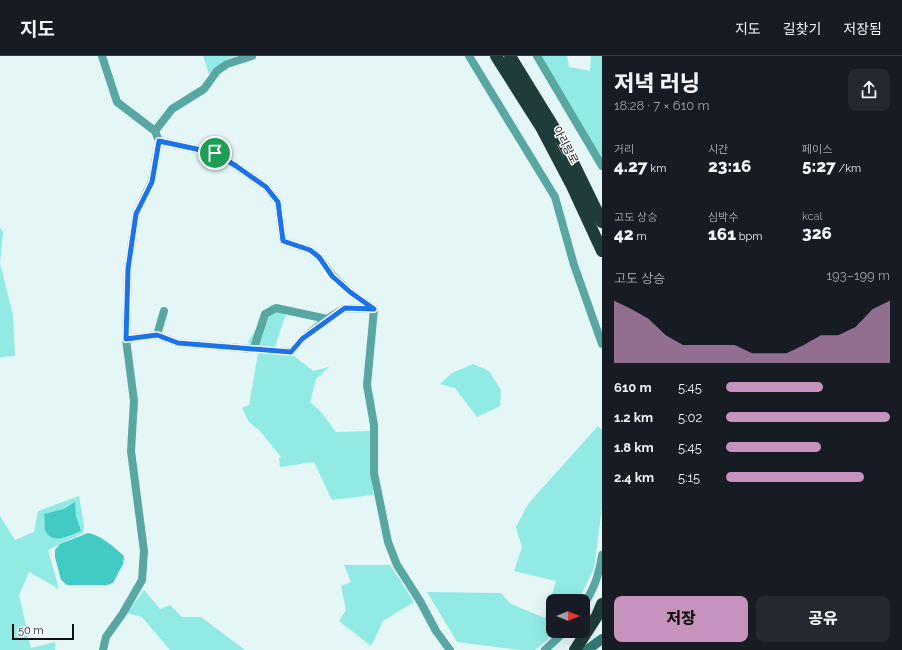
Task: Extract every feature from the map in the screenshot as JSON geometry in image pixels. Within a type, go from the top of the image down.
[{"type":"highway","name":"아리랑로","points":[[496,56],[541,126],[572,186],[602,251]]},
{"type":"highway","name":"아리랑로","points":[[510,56],[564,144],[602,222]]},
{"type":"highway","points":[[575,650],[597,616],[602,604]]},
{"type":"main road","points":[[587,650],[602,639]]},
{"type":"street","points":[[102,56],[117,102],[155,131],[159,141],[152,182],[136,214],[128,269],[126,339],[134,400],[131,451],[144,551],[142,580],[123,613],[106,637],[103,650]]},
{"type":"street","points":[[155,131],[172,109],[204,89],[217,71],[227,64],[252,56]]},
{"type":"street","points":[[468,56],[555,197],[574,265],[602,344]]},
{"type":"street","points":[[537,56],[602,166]]},
{"type":"street","points":[[159,141],[215,153],[266,187],[278,202],[283,241],[310,250],[319,257],[332,276],[350,292],[374,309]]},
{"type":"street","points":[[254,348],[265,314],[276,308],[327,319]]},
{"type":"street","points":[[126,339],[157,335],[178,343],[291,352],[302,339],[327,319],[345,308],[374,309]]},
{"type":"street","points":[[374,309],[367,385],[374,426],[374,473],[388,542],[397,565],[420,601],[436,631],[450,650]]},
{"type":"street","points":[[157,335],[164,311]]},
{"type":"street","points":[[590,595],[600,574],[602,555]]},
{"type":"street","points":[[545,650],[558,638]]},
{"type":"shaded area","points":[[203,56],[237,56],[228,58],[209,74]]},
{"type":"shaded area","points":[[539,56],[567,56],[569,67],[590,71],[591,56],[602,56],[602,162]]},
{"type":"shaded area","points":[[0,228],[3,232],[0,263]]},
{"type":"shaded area","points":[[0,263],[13,315],[15,356],[0,357]]},
{"type":"shaded area","points":[[271,305],[287,311],[275,346],[282,356],[294,356],[313,371],[329,367],[316,379],[310,402],[321,412],[336,432],[371,431],[373,495],[332,500],[314,462],[280,467],[279,458],[287,456],[281,457],[260,431],[249,422],[242,408],[249,405],[258,354],[248,342]]},
{"type":"shaded area","points":[[473,364],[489,371],[501,390],[500,406],[477,417],[455,388],[440,384],[452,373]]},
{"type":"shaded area","points":[[598,426],[602,430],[602,508],[594,568],[581,594],[552,594],[556,581],[514,571],[522,547],[516,527],[528,504]]},
{"type":"shaded area","points":[[79,496],[84,526],[83,533],[48,550],[59,589],[29,572],[19,595],[31,648],[55,642],[55,650],[0,650],[0,516],[15,540],[34,532],[38,511]]},
{"type":"shaded area","points":[[75,502],[76,516],[81,531],[62,538],[48,535],[45,530],[44,514],[64,509]]},
{"type":"shaded area","points":[[88,533],[98,536],[112,545],[124,556],[123,564],[113,583],[107,585],[67,585],[61,580],[55,557],[55,550],[60,544]]},
{"type":"shaded area","points":[[344,565],[390,565],[414,602],[383,621],[371,646],[339,621],[346,610],[341,586],[351,582]]},
{"type":"shaded area","points":[[144,590],[160,609],[170,605],[182,617],[201,617],[245,650],[170,650],[142,617],[127,613]]},
{"type":"shaded area","points":[[427,592],[501,593],[511,604],[545,618],[546,615],[546,638],[550,638],[535,650],[520,650],[457,642]]},
{"type":"route","points":[[159,141],[215,153],[266,187],[278,202],[283,241],[310,250],[319,257],[332,276],[350,292],[374,309],[345,308],[327,319],[302,339],[291,352],[178,343],[157,335],[126,339],[128,269],[136,214],[152,182],[159,141]]}]
